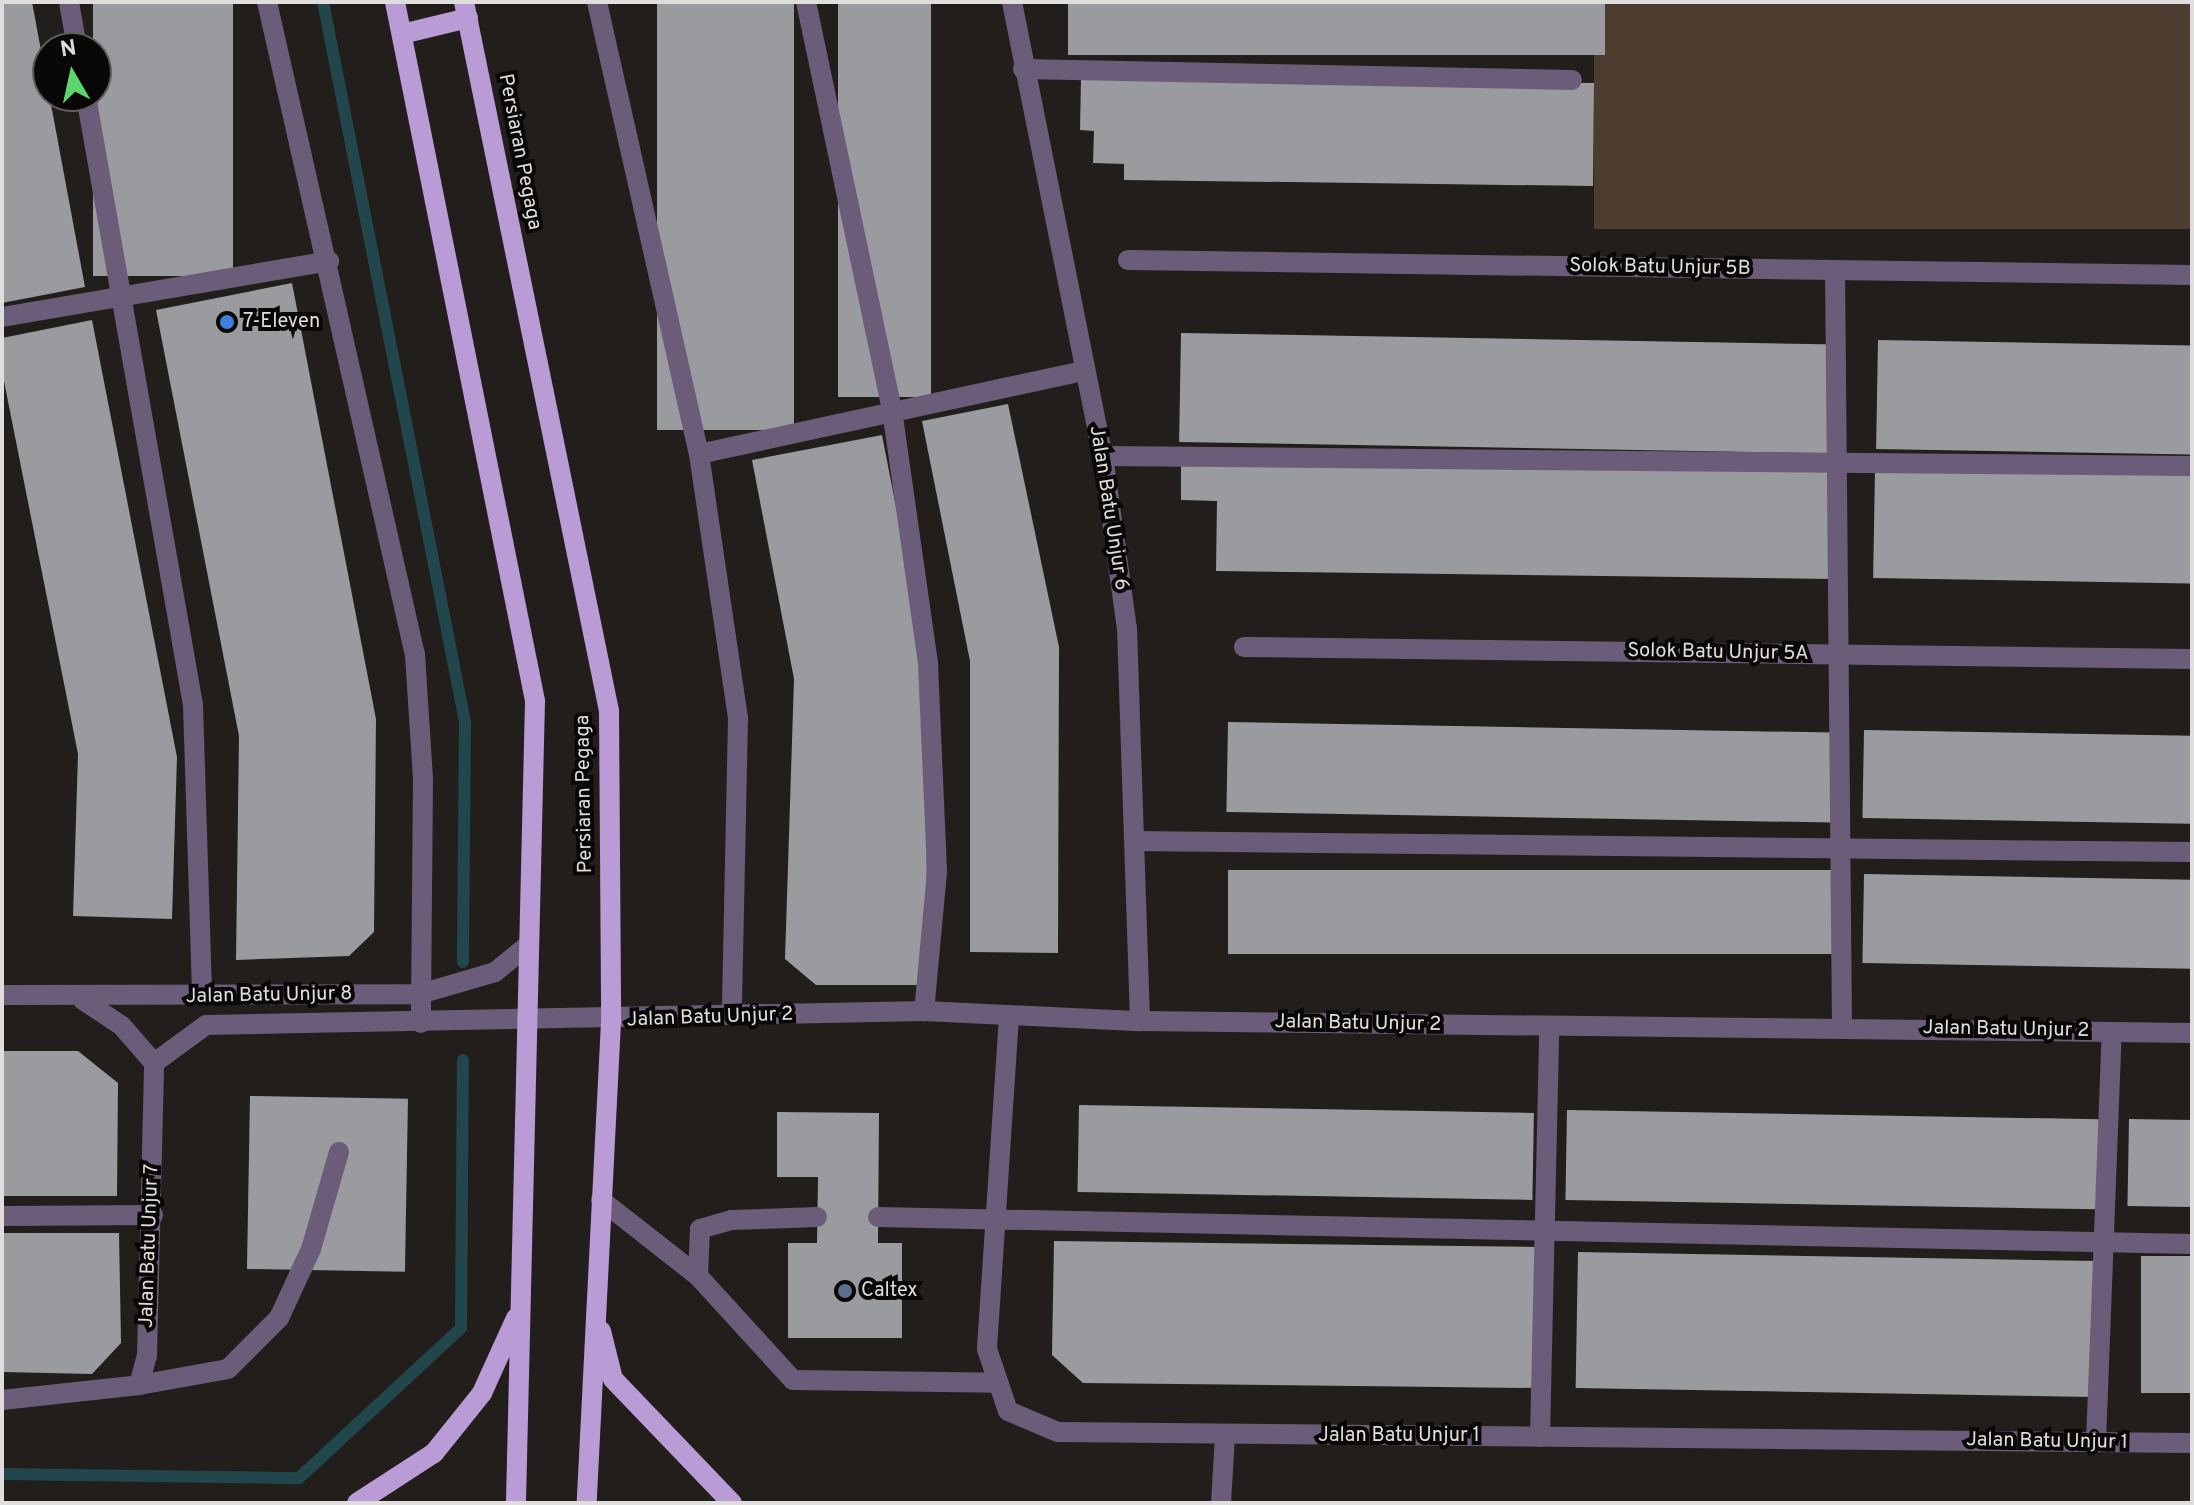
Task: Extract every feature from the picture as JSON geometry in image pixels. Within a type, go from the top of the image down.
[{"type":"main road","points":[[395,2],[535,701],[525,948],[516,1503]]},
{"type":"main road","points":[[402,34],[466,10]]},
{"type":"main road","name":"Persiaran Pegaga","points":[[466,10],[609,711],[611,1022],[587,1503]]},
{"type":"main road","points":[[357,1503],[434,1453],[482,1393],[521,1307]]},
{"type":"main road","points":[[596,1308],[613,1379],[732,1503]]},
{"type":"street","points":[[69,2],[74,32]]},
{"type":"street","points":[[267,2],[329,261],[415,655],[423,778],[421,1023]]},
{"type":"street","points":[[597,2],[699,454],[738,718],[732,1015]]},
{"type":"street","points":[[806,2],[892,410],[928,664],[937,872],[924,1011]]},
{"type":"street","name":"Jalan Batu Unjur 6","points":[[1012,2],[1083,371],[1103,456],[1127,628],[1140,1021]]},
{"type":"street","points":[[1023,69],[1572,80]]},
{"type":"street","points":[[89,112],[118,298],[193,705],[202,996]]},
{"type":"street","name":"Solok Batu Unjur 5B","points":[[1128,260],[2192,275]]},
{"type":"street","points":[[2,317],[329,261]]},
{"type":"street","points":[[1835,270],[1842,1029]]},
{"type":"street","points":[[699,454],[1083,371]]},
{"type":"street","points":[[1103,456],[2192,466]]},
{"type":"street","name":"Solok Batu Unjur 5A","points":[[1244,647],[2192,659]]},
{"type":"street","points":[[1134,841],[2192,852]]},
{"type":"street","name":"Jalan Batu Unjur 8","points":[[2,995],[83,1000],[420,994],[495,972],[525,948]]},
{"type":"street","points":[[83,1000],[122,1026],[154,1063]]},
{"type":"street","name":"Jalan Batu Unjur 2","points":[[524,1023],[924,1011],[1140,1021],[2192,1033]]},
{"type":"street","name":"Jalan Batu Unjur 1","points":[[1009,1017],[991,1222],[987,1349],[1008,1411],[1058,1432],[2192,1443]]},
{"type":"street","name":"Jalan Batu Unjur 8","points":[[154,1063],[206,1025],[524,1023]]},
{"type":"street","points":[[1540,1437],[1549,1026]]},
{"type":"street","points":[[2096,1442],[2112,1032]]},
{"type":"street","name":"Jalan Batu Unjur 7","points":[[139,1385],[147,1356],[153,1215],[154,1063]]},
{"type":"street","points":[[2,1400],[139,1385],[228,1369],[279,1318],[311,1249],[339,1152]]},
{"type":"street","points":[[601,1200],[698,1276],[793,1380],[998,1383]]},
{"type":"street","points":[[2,1216],[153,1215]]},
{"type":"street","points":[[698,1276],[700,1229],[732,1220],[817,1217]]},
{"type":"street","points":[[878,1217],[1545,1235],[2192,1244]]},
{"type":"street","points":[[1221,1503],[1225,1435]]},
{"type":"shaded area","points":[[1594,2],[2192,2],[2192,229],[1594,229]]},
{"type":"building","points":[[2,2],[32,2],[38,32],[32,32],[32,112],[52,112],[85,287],[2,303]]},
{"type":"building","points":[[93,2],[233,2],[233,276],[93,276],[93,112],[112,112],[112,32],[93,32]]},
{"type":"building","points":[[657,2],[794,2],[794,430],[657,430]]},
{"type":"building","points":[[838,2],[931,2],[931,397],[838,397]]},
{"type":"building","points":[[1068,2],[1605,2],[1605,55],[1068,55]]},
{"type":"building","points":[[1081,77],[1594,83],[1593,186],[1124,180],[1124,164],[1093,163],[1094,131],[1080,130]]},
{"type":"building","points":[[292,283],[376,719],[374,932],[349,956],[236,960],[239,736],[156,310]]},
{"type":"building","points":[[92,320],[177,757],[172,919],[73,916],[78,754],[2,371],[2,338]]},
{"type":"building","points":[[1181,333],[1838,344],[1836,453],[1179,442]]},
{"type":"building","points":[[1878,340],[2192,345],[2190,454],[1876,449]]},
{"type":"building","points":[[1008,404],[1059,647],[1058,953],[970,952],[970,661],[922,421]]},
{"type":"building","points":[[882,435],[928,671],[926,985],[816,985],[785,959],[794,679],[752,460]]},
{"type":"building","points":[[1181,461],[1836,470],[1834,579],[1216,571],[1217,501],[1181,500]]},
{"type":"building","points":[[1875,470],[2192,476],[2190,584],[1873,578]]},
{"type":"building","points":[[1228,722],[1834,733],[1832,823],[1226,812]]},
{"type":"building","points":[[1864,730],[2192,736],[2190,824],[1862,818]]},
{"type":"building","points":[[1228,870],[1832,870],[1832,954],[1228,954]]},
{"type":"building","points":[[1864,874],[2192,880],[2190,969],[1862,963]]},
{"type":"building","points":[[2,1051],[78,1051],[118,1083],[117,1196],[2,1196]]},
{"type":"building","points":[[250,1096],[408,1099],[405,1272],[247,1269]]},
{"type":"building","points":[[1079,1105],[1534,1113],[1532,1200],[1077,1192]]},
{"type":"building","points":[[1567,1110],[2099,1119],[2097,1209],[1565,1200]]},
{"type":"building","name":"Caltex","points":[[777,1112],[879,1113],[878,1243],[902,1243],[902,1338],[788,1338],[788,1243],[817,1243],[818,1177],[777,1177]]},
{"type":"building","points":[[2129,1119],[2192,1120],[2190,1207],[2127,1206]]},
{"type":"building","points":[[2,1233],[119,1233],[121,1343],[92,1374],[2,1372]]},
{"type":"building","points":[[1054,1241],[1539,1247],[1537,1388],[1083,1383],[1052,1355]]},
{"type":"building","points":[[1578,1252],[2099,1261],[2097,1397],[1576,1388]]},
{"type":"building","points":[[2141,1256],[2192,1256],[2192,1393],[2141,1393]]},
{"type":"waterway","points":[[323,2],[465,722],[463,962]]},
{"type":"waterway","points":[[2,1474],[299,1478],[461,1328],[463,1060]]},
{"type":"place","name":"7-Eleven","points":[[227,322]]},
{"type":"place","name":"Caltex","points":[[845,1291]]}]
